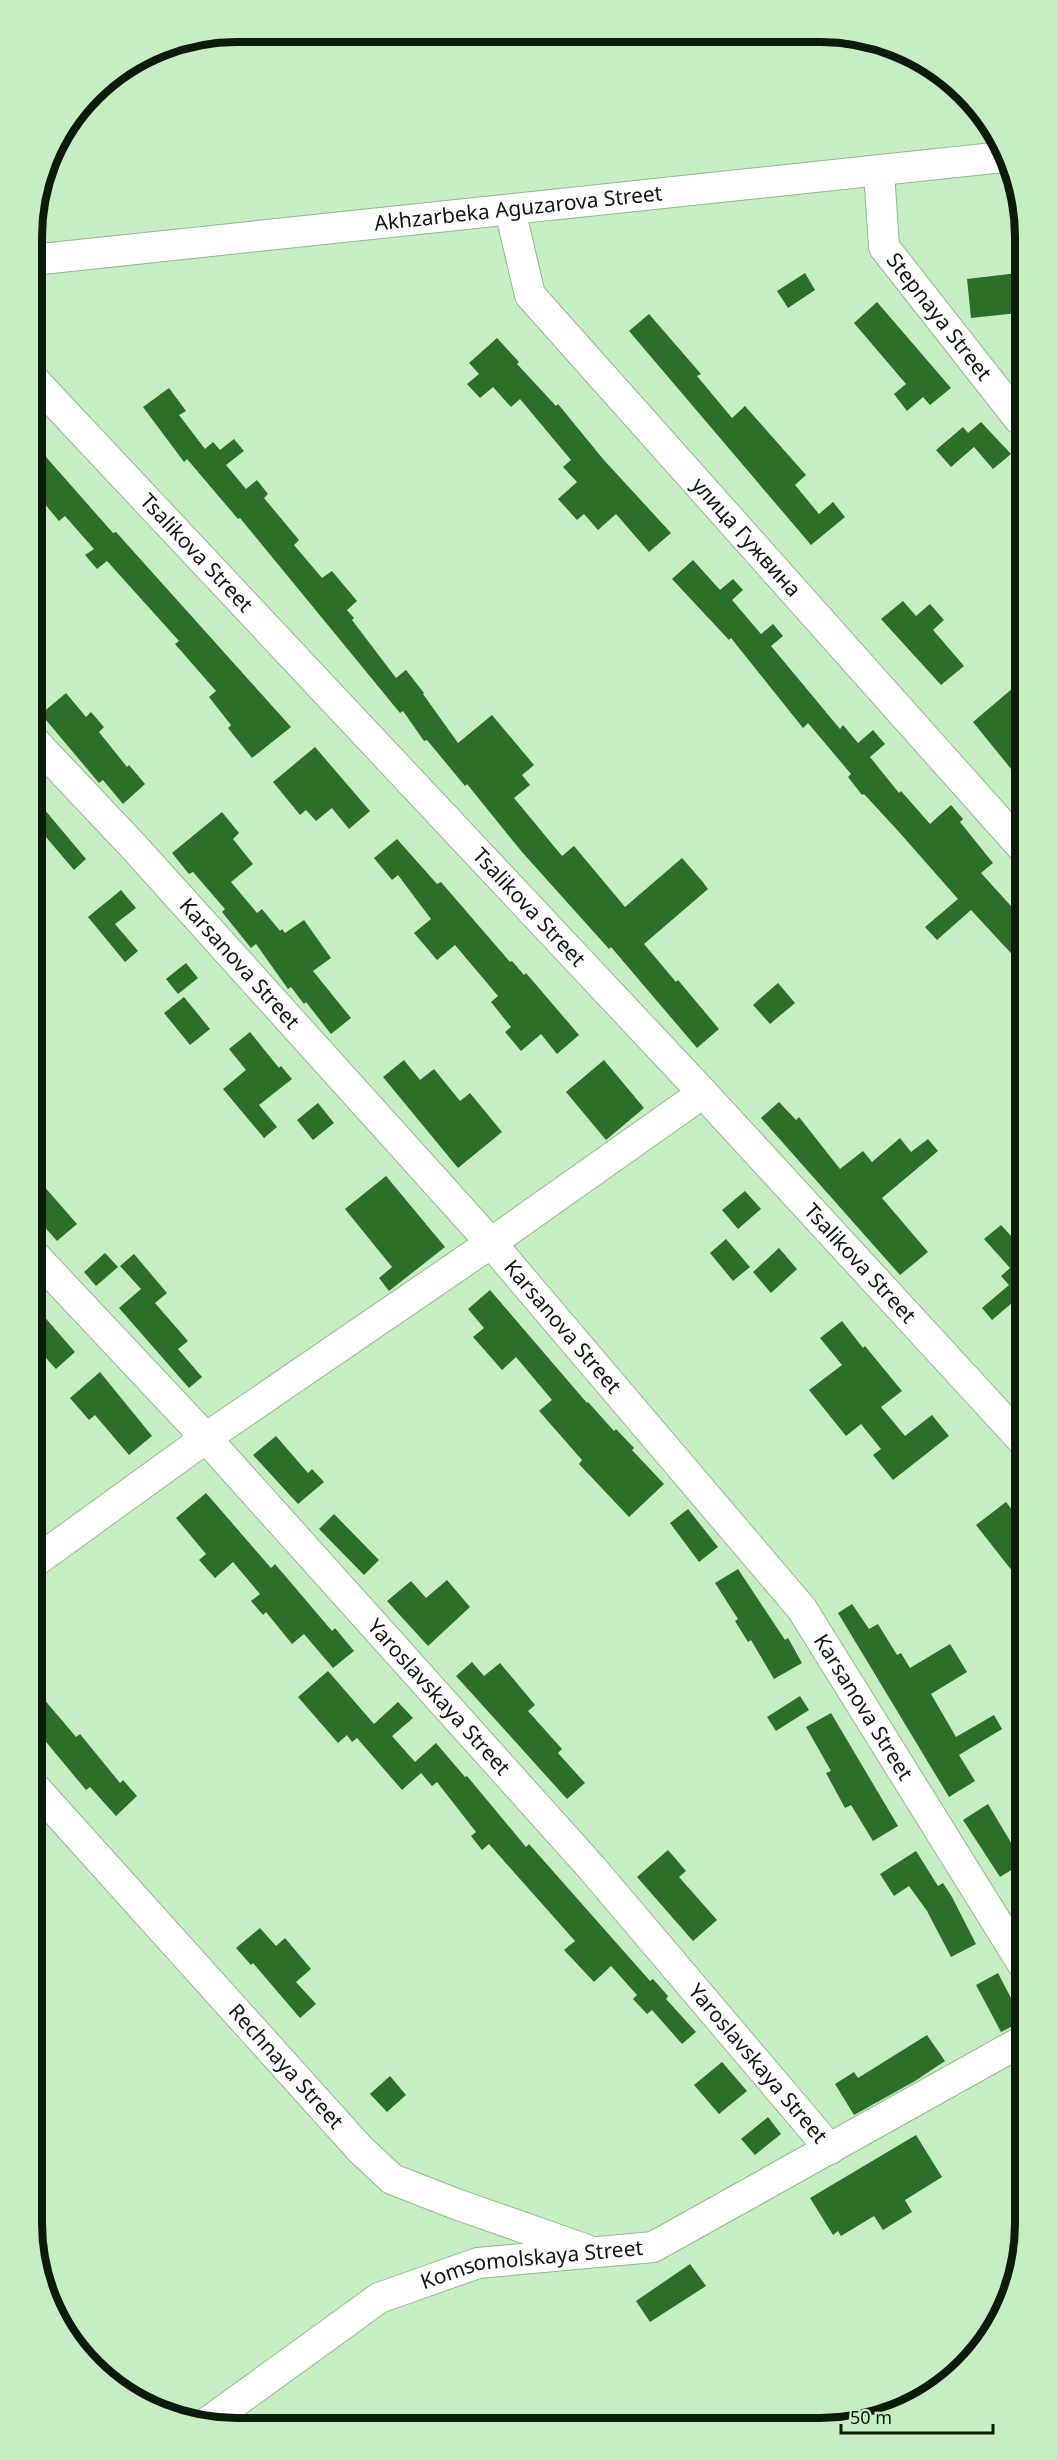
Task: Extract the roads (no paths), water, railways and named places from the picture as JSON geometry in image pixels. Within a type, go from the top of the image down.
[{"type":"street","name":"Akhzarbeka Aguzarova Street","points":[[42,260],[998,158]]},
{"type":"street","name":"Stepnaya Street","points":[[879,171],[884,247],[1015,414]]},
{"type":"street","name":"улица Гужвина","points":[[510,210],[530,295],[1015,839]]},
{"type":"street","name":"Tsalikova Street","points":[[42,389],[703,1093],[1015,1432]]},
{"type":"street","name":"Karsanova Street","points":[[42,749],[135,848],[491,1243],[802,1609],[1015,1952]]},
{"type":"street","points":[[42,1558],[206,1438],[491,1243],[703,1093]]},
{"type":"street","name":"Yaroslavskaya Street","points":[[42,1263],[206,1438],[591,1867],[830,2149]]},
{"type":"street","name":"Rechnaya Street","points":[[42,1796],[360,2149],[392,2178],[456,2204],[596,2253]]},
{"type":"street","name":"Komsomolskaya Street","points":[[216,2416],[379,2298],[478,2263],[653,2247],[1015,2045]]}]
